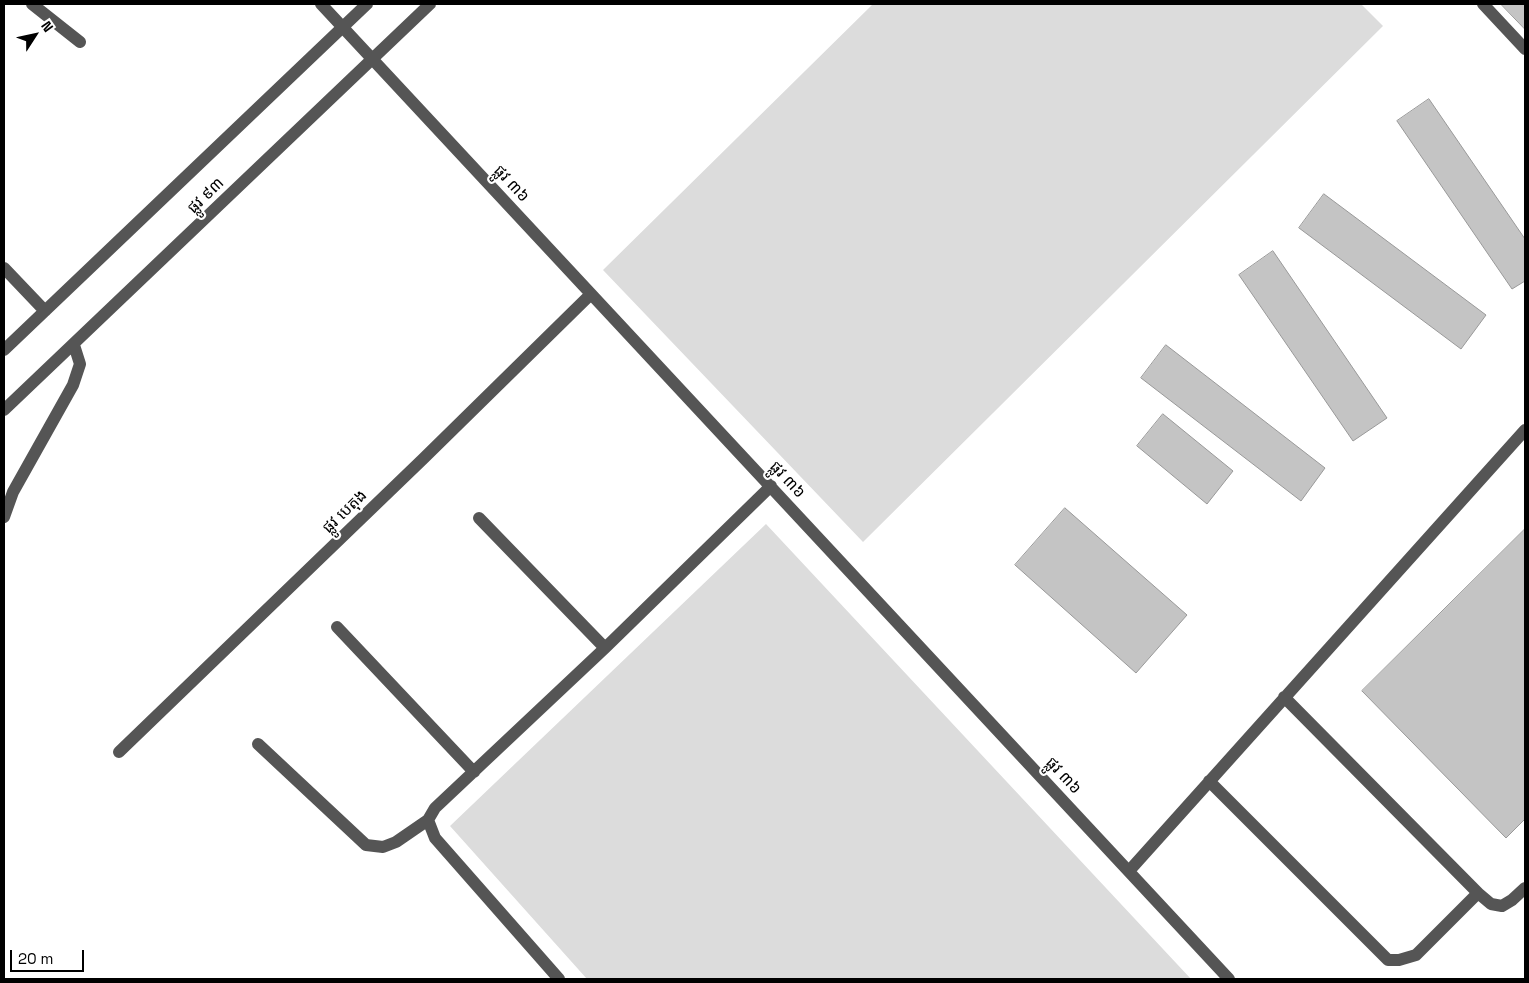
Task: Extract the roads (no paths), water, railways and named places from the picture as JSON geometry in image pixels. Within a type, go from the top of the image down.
[{"type":"street","points":[[32,4],[80,42]]},
{"type":"street","name":"ផ្លូវ ៣៦","points":[[321,4],[1229,979]]},
{"type":"street","name":"ផ្លូវ ៩៣","points":[[4,350],[367,4]]},
{"type":"street","name":"ផ្លូវ ៩៣","points":[[4,410],[430,4]]},
{"type":"street","points":[[1484,4],[1525,49]]},
{"type":"street","points":[[4,268],[45,311]]},
{"type":"street","name":"ផ្លូវ បេតុង","points":[[119,752],[591,294]]},
{"type":"street","points":[[4,517],[13,492],[73,385],[80,364],[74,345]]},
{"type":"street","points":[[1129,871],[1525,430]]},
{"type":"street","points":[[258,744],[366,845],[384,847],[396,842],[428,820],[435,808],[605,648],[771,486]]},
{"type":"street","points":[[479,518],[605,648]]},
{"type":"street","points":[[337,627],[474,772]]},
{"type":"street","points":[[1284,697],[1491,904],[1502,906],[1525,888]]},
{"type":"street","points":[[1209,781],[1388,960],[1399,960],[1416,955],[1478,893]]},
{"type":"street","points":[[428,820],[435,838],[559,979]]}]
